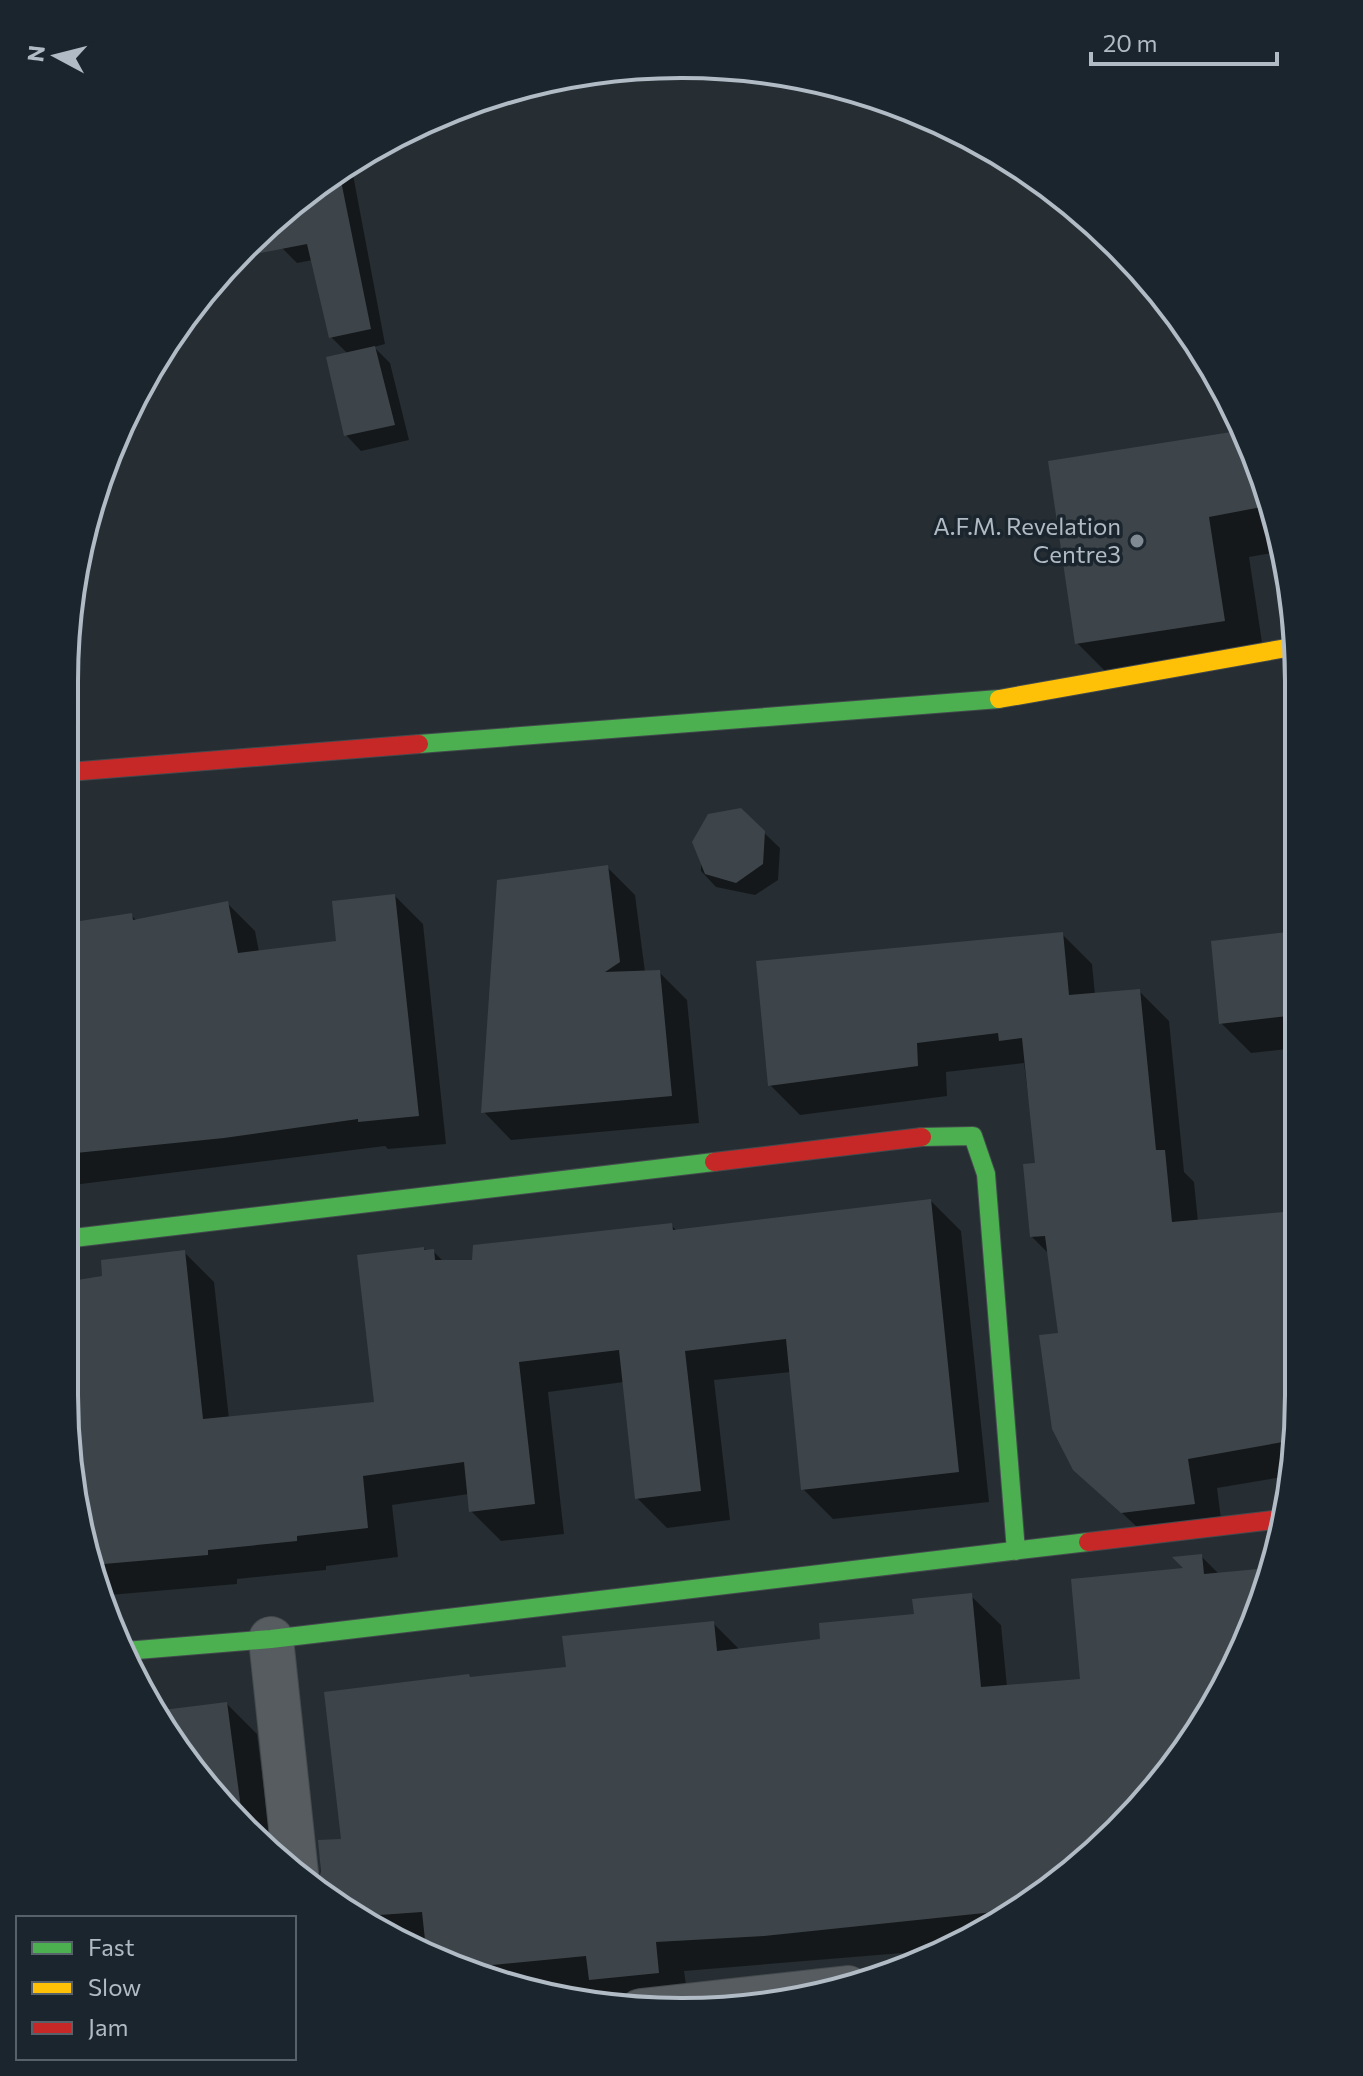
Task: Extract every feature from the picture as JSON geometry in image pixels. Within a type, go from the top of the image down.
[{"type":"street","points":[[78,771],[1023,697],[1284,649]]},
{"type":"street","points":[[78,1237],[948,1134],[973,1136],[986,1174],[1016,1551]]},
{"type":"street","points":[[135,1650],[271,1639],[1271,1520]]},
{"type":"street","points":[[271,1639],[294,1856]]},
{"type":"building","points":[[341,183],[371,329],[329,338],[307,244],[256,254]]},
{"type":"building","points":[[375,346],[395,425],[344,436],[326,357]]},
{"type":"building","name":"A.F.M. Revelation Centre3","points":[[1231,432],[1259,508],[1209,517],[1225,621],[1075,644],[1048,461]]},
{"type":"building","points":[[741,808],[765,831],[763,864],[736,883],[705,874],[692,842],[708,814]]},
{"type":"building","points":[[608,865],[620,962],[605,972],[660,970],[672,1096],[481,1113],[497,880]]},
{"type":"building","points":[[395,894],[419,1116],[358,1122],[358,1119],[224,1138],[78,1153],[78,921],[132,913],[133,920],[228,901],[238,953],[336,941],[332,901]]},
{"type":"building","points":[[1063,932],[1069,995],[1140,989],[1156,1150],[1165,1150],[1172,1222],[1285,1212],[1283,1442],[1188,1459],[1195,1504],[1121,1513],[1073,1470],[1052,1429],[1039,1335],[1058,1333],[1045,1236],[1030,1237],[1023,1164],[1035,1163],[1022,1038],[999,1041],[998,1033],[917,1043],[918,1066],[768,1086],[756,961]]},
{"type":"building","points":[[1285,932],[1285,1016],[1219,1024],[1211,941]]},
{"type":"building","points":[[931,1199],[959,1472],[801,1490],[786,1339],[685,1351],[701,1491],[635,1499],[619,1350],[519,1362],[535,1504],[469,1512],[464,1462],[363,1476],[368,1528],[297,1536],[297,1541],[208,1550],[208,1555],[103,1564],[83,1473],[78,1394],[78,1280],[102,1276],[101,1260],[185,1250],[203,1419],[374,1402],[357,1255],[424,1247],[424,1250],[434,1249],[435,1260],[472,1260],[473,1245],[672,1223],[673,1230]]},
{"type":"building","points":[[1202,1554],[1204,1574],[1259,1569],[1223,1661],[1183,1730],[1135,1792],[1108,1821],[1049,1873],[991,1912],[764,1936],[656,1942],[659,1973],[589,1980],[586,1956],[487,1966],[451,1952],[425,1940],[422,1912],[377,1915],[319,1877],[318,1840],[341,1839],[324,1692],[469,1674],[470,1677],[566,1667],[562,1636],[714,1621],[717,1651],[820,1639],[819,1623],[914,1614],[912,1599],[972,1593],[981,1687],[1080,1679],[1071,1579],[1183,1568],[1172,1557]]},
{"type":"building","points":[[227,1702],[241,1806],[203,1762],[167,1709]]},
{"type":"traffic: fast","points":[[419,744],[999,699]]},
{"type":"traffic: fast","points":[[922,1137],[973,1136],[986,1174],[1016,1551]]},
{"type":"traffic: fast","points":[[78,1237],[714,1162]]},
{"type":"traffic: fast","points":[[135,1650],[271,1639],[1088,1542]]},
{"type":"traffic: slow","points":[[999,699],[1284,648]]},
{"type":"traffic: jam","points":[[78,771],[419,744]]},
{"type":"traffic: jam","points":[[714,1162],[922,1137]]},
{"type":"traffic: jam","points":[[1088,1542],[1271,1520]]},
{"type":"place","name":"A.F.M. Revelation Centre3","points":[[1137,541]]}]
